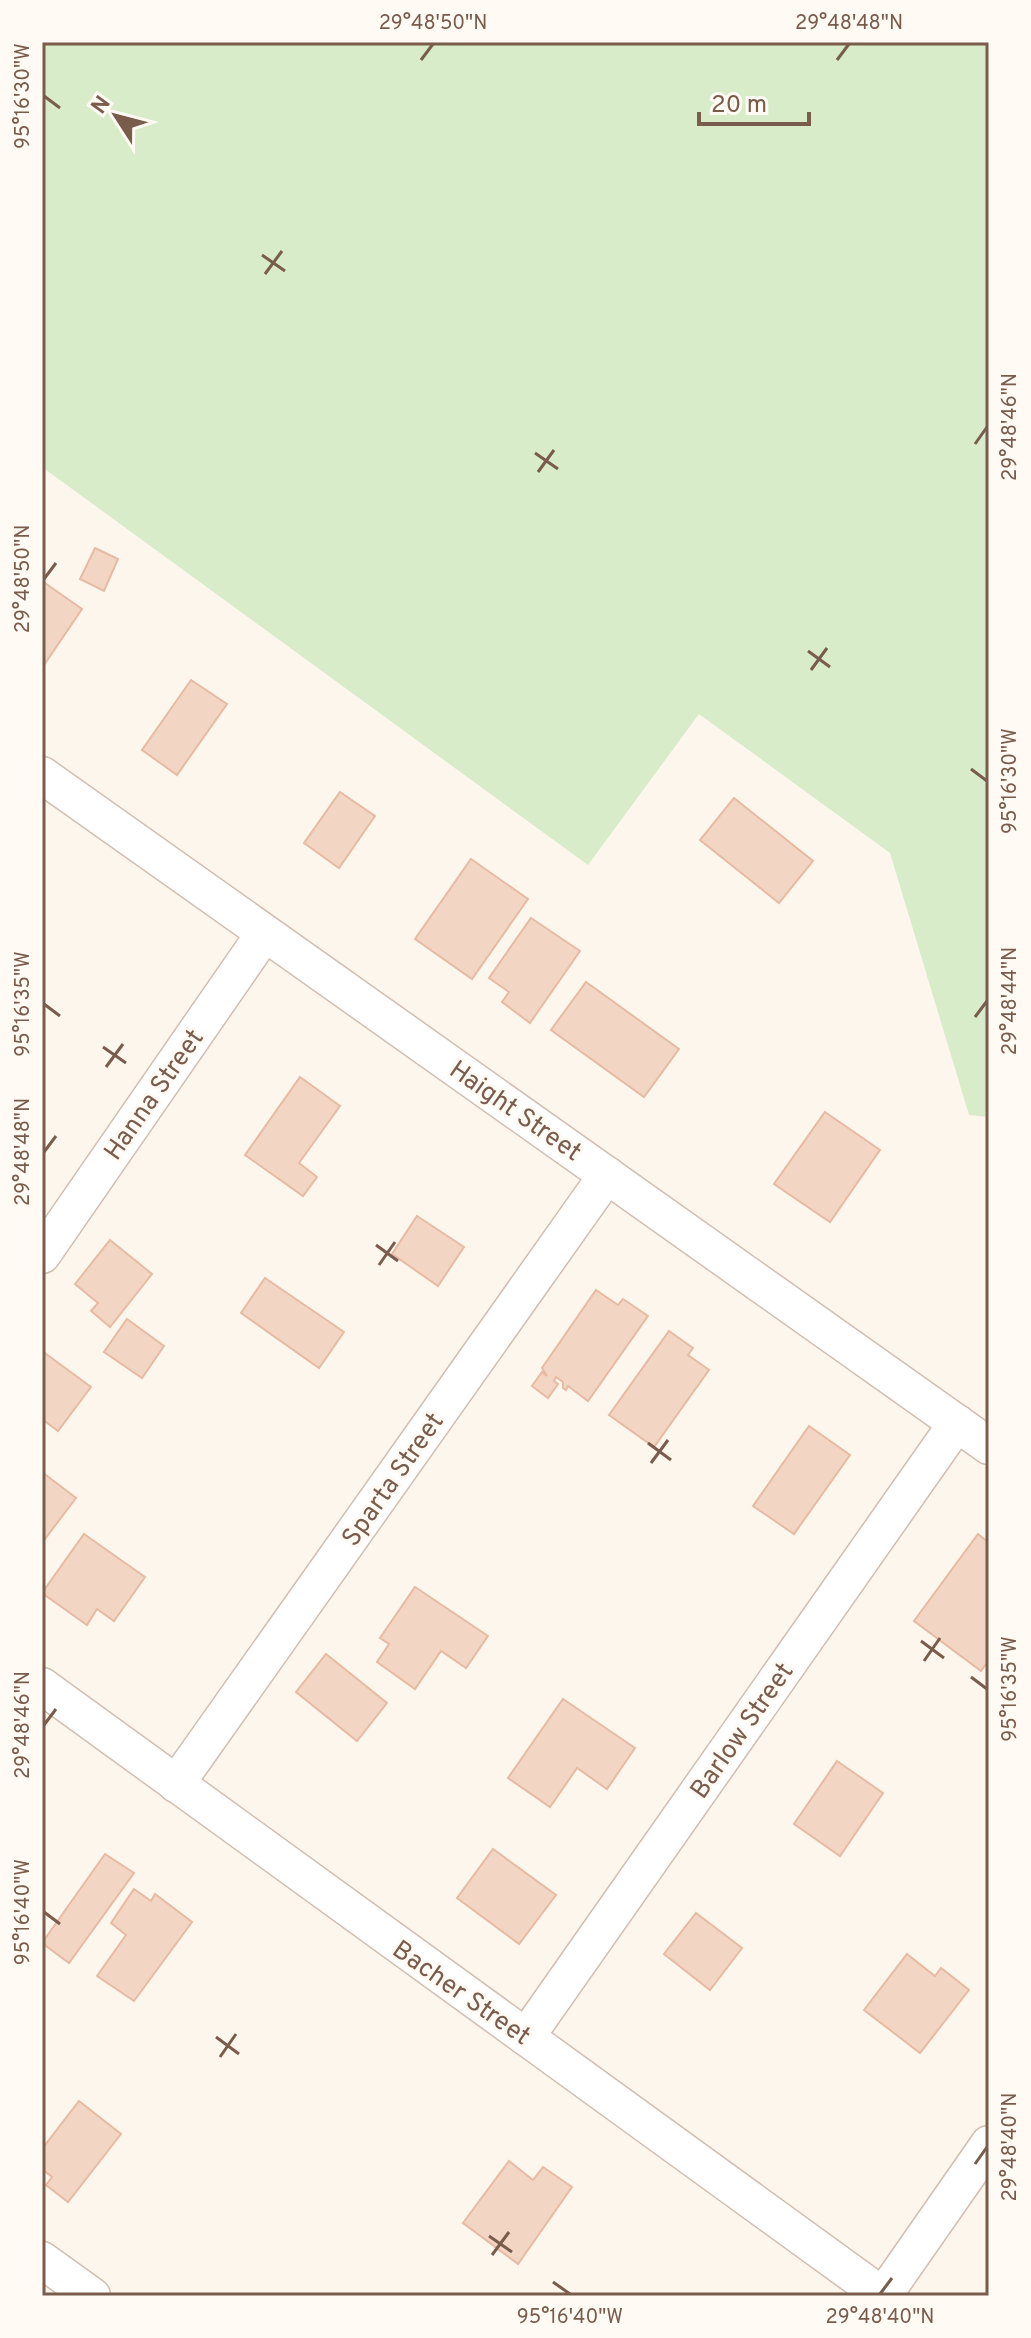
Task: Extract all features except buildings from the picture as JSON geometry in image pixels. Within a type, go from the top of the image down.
[{"type":"street","name":"Haight Street","points":[[42,775],[989,1446]]},
{"type":"street","name":"Hanna Street","points":[[42,1255],[264,934]]},
{"type":"street","name":"Sparta Street","points":[[176,1784],[607,1175]]},
{"type":"street","name":"Barlow Street","points":[[526,2037],[957,1423]]},
{"type":"street","name":"Bacher Street","points":[[42,1686],[883,2296]]},
{"type":"street","points":[[883,2296],[989,2144]]},
{"type":"street","points":[[42,2260],[92,2296]]},
{"type":"green space","points":[[42,42],[989,42],[989,1117],[969,1115],[890,853],[699,714],[588,865],[42,467]]}]
